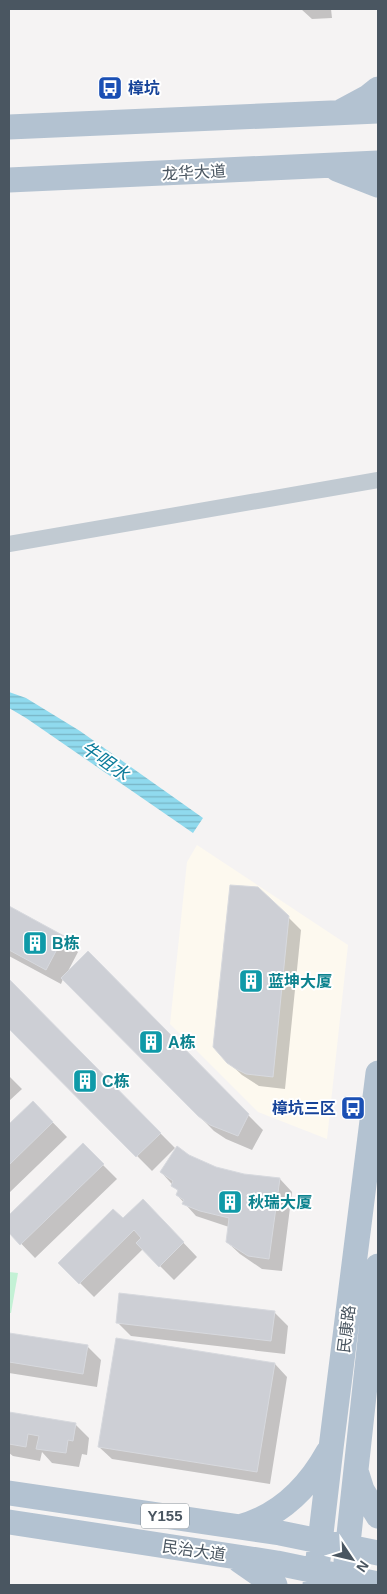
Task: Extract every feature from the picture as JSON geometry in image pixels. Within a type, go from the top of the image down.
[{"type":"main road","points":[[338,113],[355,105],[378,89]]},
{"type":"main road","points":[[9,127],[378,111]]},
{"type":"main road","name":"龙华大道","points":[[9,180],[378,163]]},
{"type":"main road","points":[[328,166],[378,186]]},
{"type":"main road","name":"民康路","points":[[316,1578],[378,1073]]},
{"type":"main road","name":"民康路","points":[[344,1581],[378,1266]]},
{"type":"main road","points":[[238,1527],[257,1522],[290,1501],[318,1470],[331,1448]]},
{"type":"main road","points":[[356,1468],[362,1490],[378,1516]]},
{"type":"main road","name":"民治大道","points":[[9,1493],[238,1527],[378,1552]]},
{"type":"main road","name":"民治大道","points":[[9,1522],[229,1555],[316,1578],[378,1584]]},
{"type":"main road","points":[[229,1555],[250,1566],[276,1585]]},
{"type":"street","points":[[9,544],[378,480]]},
{"type":"shaded area","name":"蓝坤大厦","points":[[197,845],[348,945],[327,1139],[258,1112],[170,1024],[187,862]]},
{"type":"green space","points":[[9,1272],[18,1273],[11,1313],[9,1313]]},
{"type":"water","name":"牛咀水","points":[[9,692],[26,698],[80,731],[203,818],[193,833],[9,708]]},
{"type":"building","name":"蓝坤大厦","points":[[230,885],[258,887],[289,916],[273,1077],[246,1074],[236,1069],[227,1063],[213,1047]]},
{"type":"building","name":"B栋","points":[[9,906],[64,936],[46,970],[9,950]]},
{"type":"building","name":"A栋","points":[[88,951],[249,1114],[238,1136],[210,1125],[198,1116],[61,978]]},
{"type":"building","name":"C栋","points":[[9,979],[161,1133],[136,1157],[9,1029]]},
{"type":"building","points":[[33,1101],[53,1122],[9,1165],[9,1124]]},
{"type":"building","points":[[83,1143],[104,1164],[20,1245],[9,1233],[9,1215]]},
{"type":"building","name":"秋瑞大厦","points":[[177,1146],[189,1155],[216,1167],[244,1174],[280,1178],[269,1259],[248,1256],[226,1242],[229,1218],[200,1211],[182,1204],[184,1200],[176,1195],[178,1190],[171,1186],[173,1181],[160,1172]]},
{"type":"building","points":[[143,1199],[184,1242],[159,1267],[136,1243],[141,1238],[134,1230],[79,1284],[58,1263],[113,1209],[123,1218]]},
{"type":"building","points":[[119,1293],[275,1311],[271,1341],[116,1323]]},
{"type":"building","points":[[9,1333],[88,1345],[83,1374],[9,1362]]},
{"type":"building","points":[[116,1338],[275,1363],[257,1472],[98,1447]]},
{"type":"building","points":[[9,1412],[76,1423],[73,1441],[68,1440],[66,1453],[36,1449],[39,1436],[28,1434],[26,1447],[9,1444]]},
{"type":"place","name":"樟坑","points":[[110,88]]},
{"type":"place","name":"B栋","points":[[35,943]]},
{"type":"place","name":"蓝坤大厦","points":[[251,981]]},
{"type":"place","name":"A栋","points":[[151,1042]]},
{"type":"place","name":"C栋","points":[[85,1081]]},
{"type":"place","name":"樟坑三区","points":[[353,1108]]},
{"type":"place","name":"秋瑞大厦","points":[[230,1202]]}]
